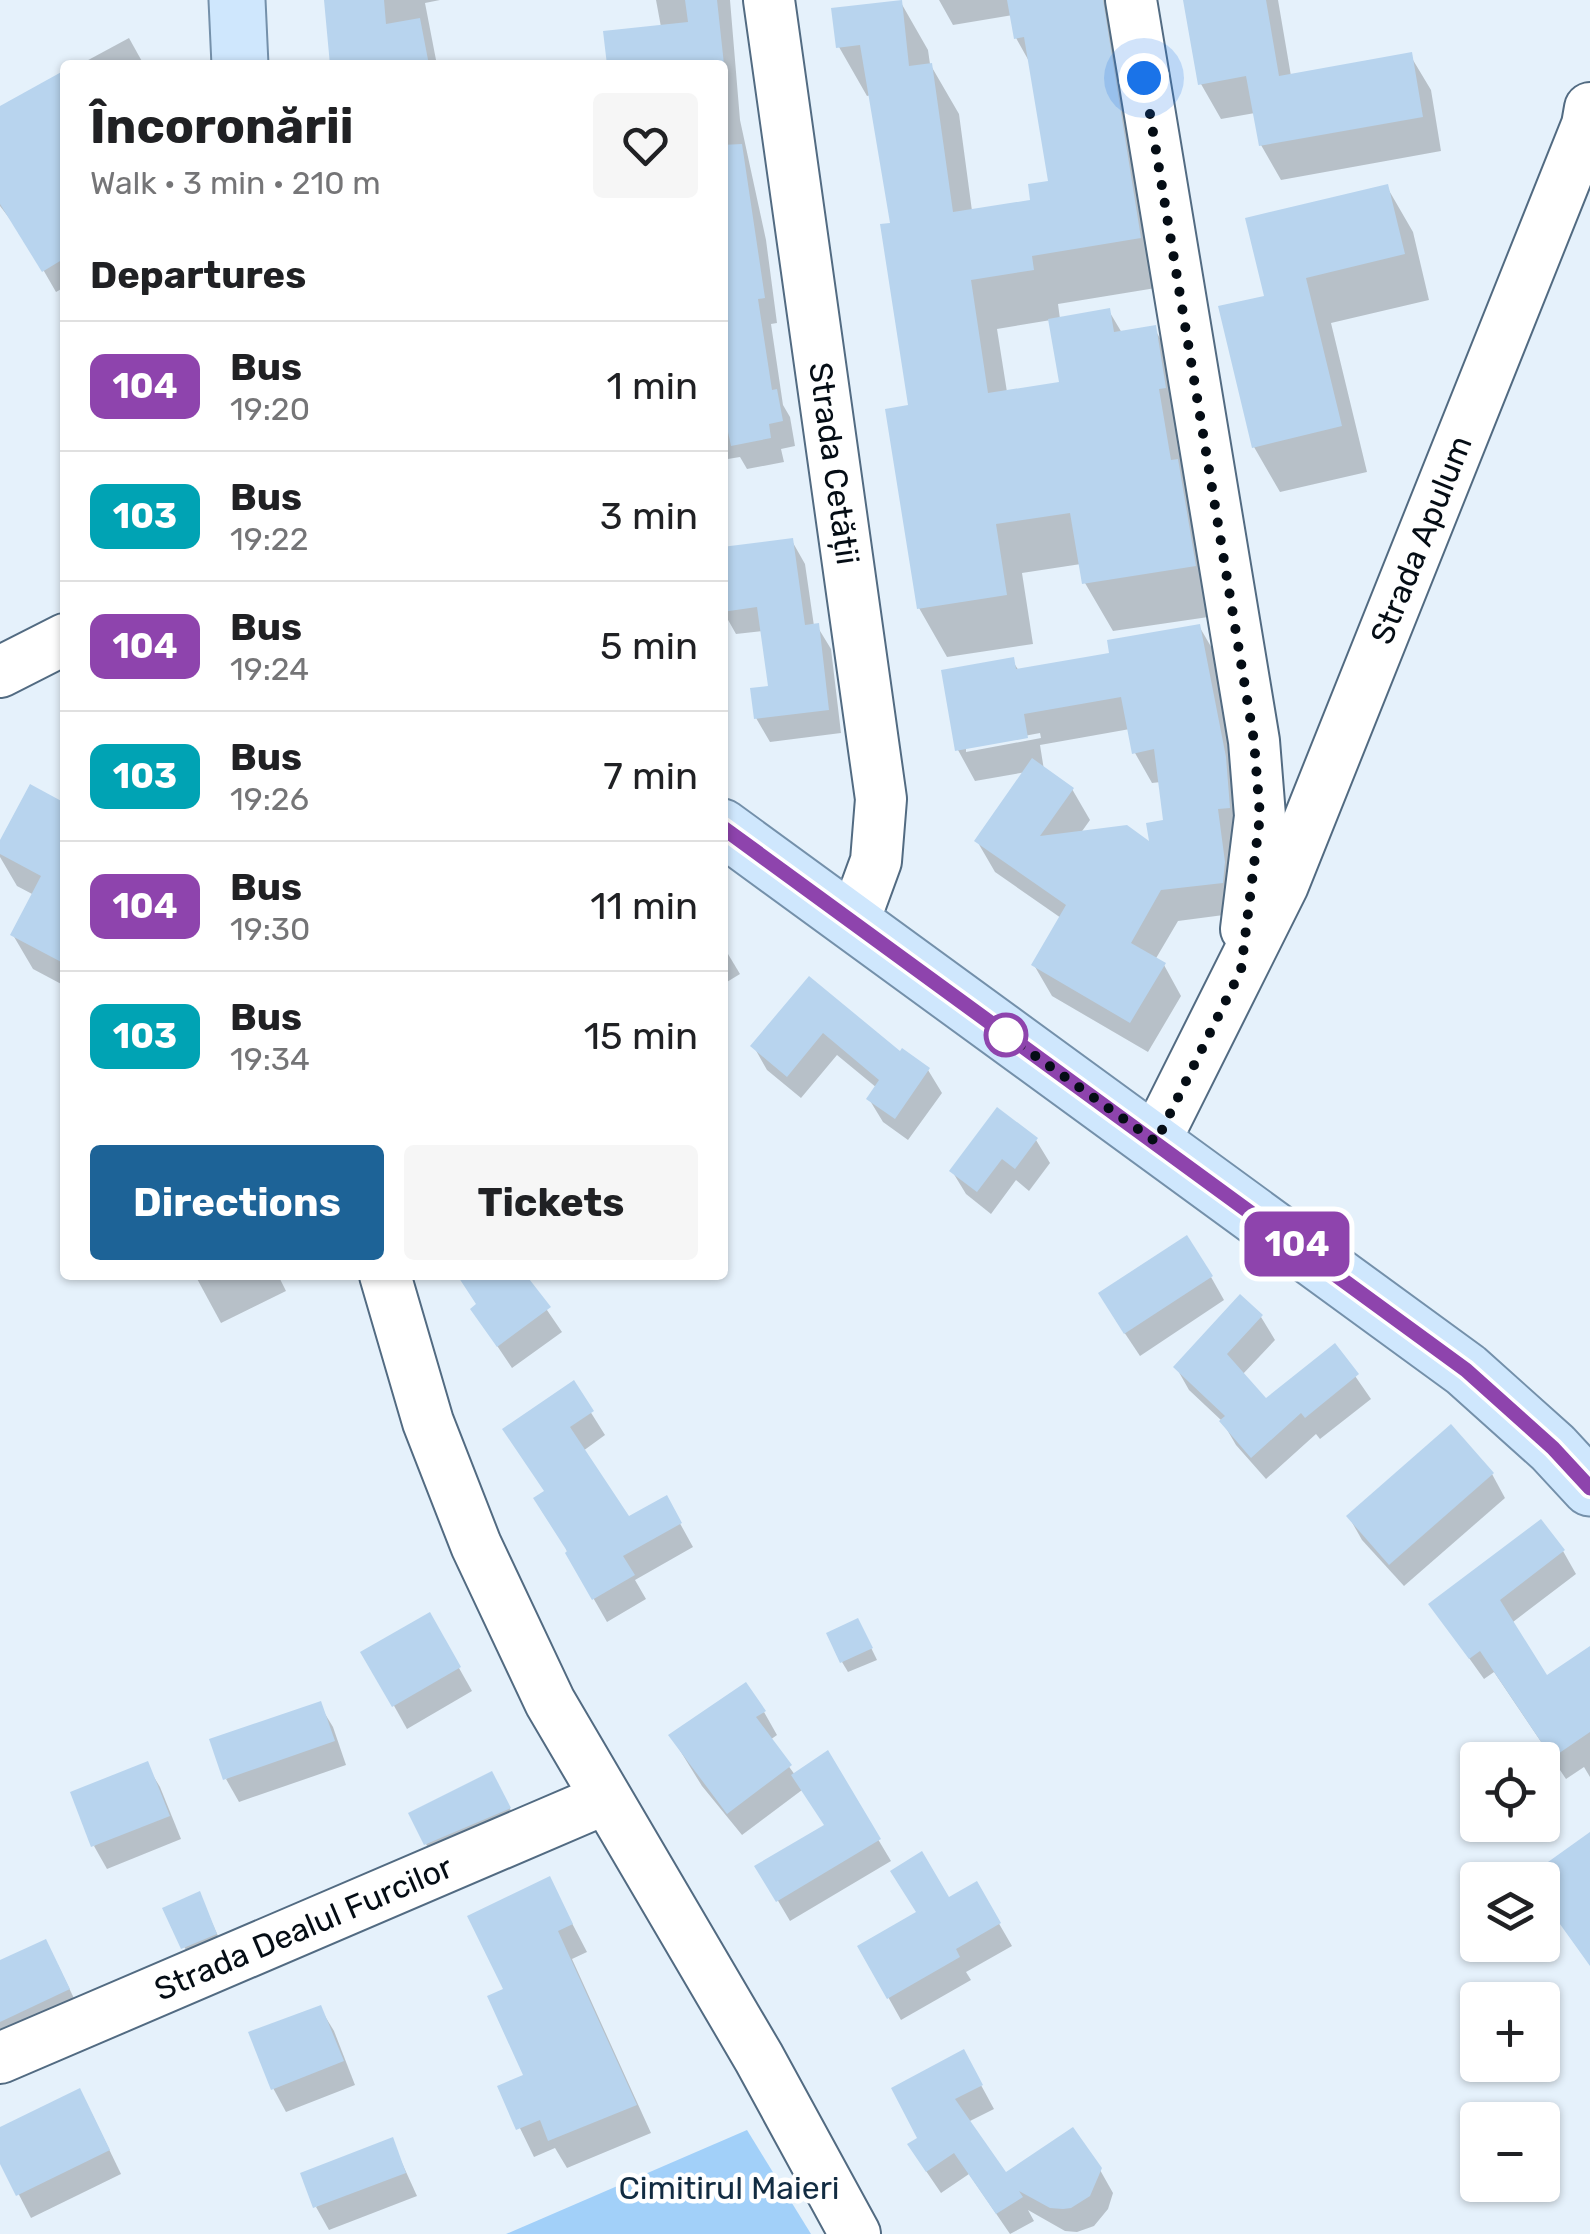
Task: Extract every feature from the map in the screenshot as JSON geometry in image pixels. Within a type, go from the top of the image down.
[{"type":"main road","points":[[237,0],[240,60]]},
{"type":"main road","points":[[728,831],[1466,1370],[1553,1448],[1590,1488]]},
{"type":"street","name":"Strada Cetății","points":[[769,0],[880,799],[876,861],[853,924]]},
{"type":"street","name":"Strada Apulum","points":[[1131,0],[1254,741],[1260,816],[1241,970]]},
{"type":"street","name":"Strada Apulum","points":[[1156,1142],[1283,885],[1587,125],[1590,108]]},
{"type":"street","points":[[0,672],[60,642]]},
{"type":"street","points":[[386,1280],[428,1422],[476,1545],[550,1702],[759,2058],[854,2234]]},
{"type":"street","name":"Strada Dealul Furcilor","points":[[0,2058],[606,1800]]},
{"type":"green space","name":"Cimitirul Maieri","points":[[747,2130],[811,2234],[506,2234]]},
{"type":"building","points":[[324,0],[384,0],[386,24],[420,18],[428,60],[330,60]]},
{"type":"building","points":[[685,0],[717,0],[724,60],[606,60],[603,31],[688,22]]},
{"type":"building","points":[[902,0],[909,66],[932,63],[953,212],[1030,200],[1028,184],[1048,181],[1024,37],[1014,39],[1007,0],[1103,0],[1141,238],[1032,256],[1034,270],[971,280],[988,393],[1059,382],[1048,319],[1110,308],[1114,332],[1156,325],[1166,388],[1159,389],[1171,460],[1178,459],[1196,566],[1082,584],[1070,513],[996,524],[1007,595],[917,609],[885,409],[908,405],[880,224],[890,223],[860,45],[836,48],[831,8]]},
{"type":"building","points":[[1183,0],[1266,0],[1279,76],[1412,52],[1423,117],[1259,146],[1246,76],[1198,85]]},
{"type":"building","points":[[60,73],[60,261],[42,272],[0,204],[0,106]]},
{"type":"building","points":[[742,144],[765,298],[758,299],[772,390],[777,389],[783,421],[769,424],[771,438],[731,446],[728,432],[728,145]]},
{"type":"building","points":[[1388,184],[1405,254],[1306,278],[1342,426],[1252,448],[1218,306],[1264,296],[1245,218]]},
{"type":"building","points":[[793,538],[805,625],[819,623],[829,710],[754,719],[750,688],[768,686],[757,607],[728,611],[728,546]]},
{"type":"building","points":[[1200,624],[1226,757],[1230,808],[1218,809],[1225,862],[1223,883],[1161,890],[1131,943],[1166,963],[1130,1023],[1031,965],[1066,905],[974,841],[1032,758],[1074,788],[1040,836],[1127,825],[1149,841],[1146,823],[1163,820],[1154,749],[1132,754],[1121,697],[1024,714],[1028,738],[955,751],[941,670],[1014,657],[1016,669],[1109,653],[1107,640]]},
{"type":"building","points":[[30,784],[60,800],[60,961],[10,935],[41,876],[0,854],[0,840]]},
{"type":"building","points":[[809,976],[900,1051],[902,1048],[930,1068],[895,1119],[866,1099],[879,1080],[823,1033],[787,1077],[750,1046]]},
{"type":"building","points":[[997,1107],[1038,1138],[1015,1169],[1002,1159],[977,1192],[949,1171]]},
{"type":"building","points":[[1187,1235],[1213,1276],[1124,1334],[1098,1293]]},
{"type":"building","points":[[460,1280],[530,1280],[551,1307],[497,1347],[470,1309],[476,1304]]},
{"type":"building","points":[[1240,1294],[1263,1315],[1227,1354],[1266,1398],[1335,1343],[1359,1374],[1305,1418],[1301,1413],[1251,1458],[1219,1421],[1225,1416],[1173,1367]]},
{"type":"building","points":[[574,1380],[594,1411],[570,1427],[629,1516],[667,1495],[682,1523],[623,1556],[635,1575],[592,1600],[533,1498],[544,1491],[502,1429]]},
{"type":"building","points":[[1451,1424],[1494,1473],[1389,1565],[1346,1516]]},
{"type":"building","points":[[1541,1519],[1565,1550],[1500,1600],[1547,1675],[1590,1646],[1590,1732],[1560,1753],[1560,1742],[1541,1742],[1480,1651],[1469,1659],[1428,1604]]},
{"type":"building","points":[[430,1612],[461,1667],[392,1707],[360,1652]]},
{"type":"building","points":[[858,1618],[873,1648],[840,1663],[826,1633]]},
{"type":"building","points":[[746,1682],[766,1711],[756,1717],[792,1765],[727,1814],[668,1735]]},
{"type":"building","points":[[321,1701],[335,1741],[223,1780],[209,1739]]},
{"type":"building","points":[[828,1750],[881,1839],[776,1902],[754,1866],[824,1825],[791,1775]]},
{"type":"building","points":[[148,1761],[170,1816],[91,1847],[70,1792]]},
{"type":"building","points":[[492,1771],[511,1808],[424,1845],[408,1813]]},
{"type":"building","points":[[1590,1832],[1590,1966],[1560,1924],[1560,1862],[1548,1862]]},
{"type":"building","points":[[922,1851],[949,1897],[977,1881],[1001,1923],[956,1949],[960,1957],[887,1999],[857,1946],[916,1912],[890,1871]]},
{"type":"building","points":[[550,1876],[573,1924],[558,1931],[637,2105],[548,2141],[540,2120],[516,2130],[497,2086],[523,2075],[487,1996],[503,1989],[467,1916]]},
{"type":"building","points":[[200,1891],[217,1934],[181,1949],[162,1908]]},
{"type":"building","points":[[46,1939],[70,1989],[0,2022],[0,1960]]},
{"type":"building","points":[[321,2005],[344,2061],[271,2090],[248,2032]]},
{"type":"building","points":[[964,2049],[983,2085],[955,2099],[1006,2172],[1073,2127],[1102,2168],[1090,2196],[1063,2209],[1050,2208],[1019,2191],[1023,2197],[996,2214],[954,2153],[926,2172],[907,2144],[917,2138],[891,2088]]},
{"type":"building","points":[[80,2088],[110,2150],[16,2196],[0,2164],[0,2127]]},
{"type":"building","points":[[393,2137],[406,2173],[313,2208],[300,2173]]},
{"type":"bus line","name":"104","points":[[728,831],[1466,1370],[1553,1448],[1590,1488]]},
{"type":"route","points":[[1006,1035],[1156,1142],[1241,970],[1260,816],[1254,741],[1144,78]]}]
